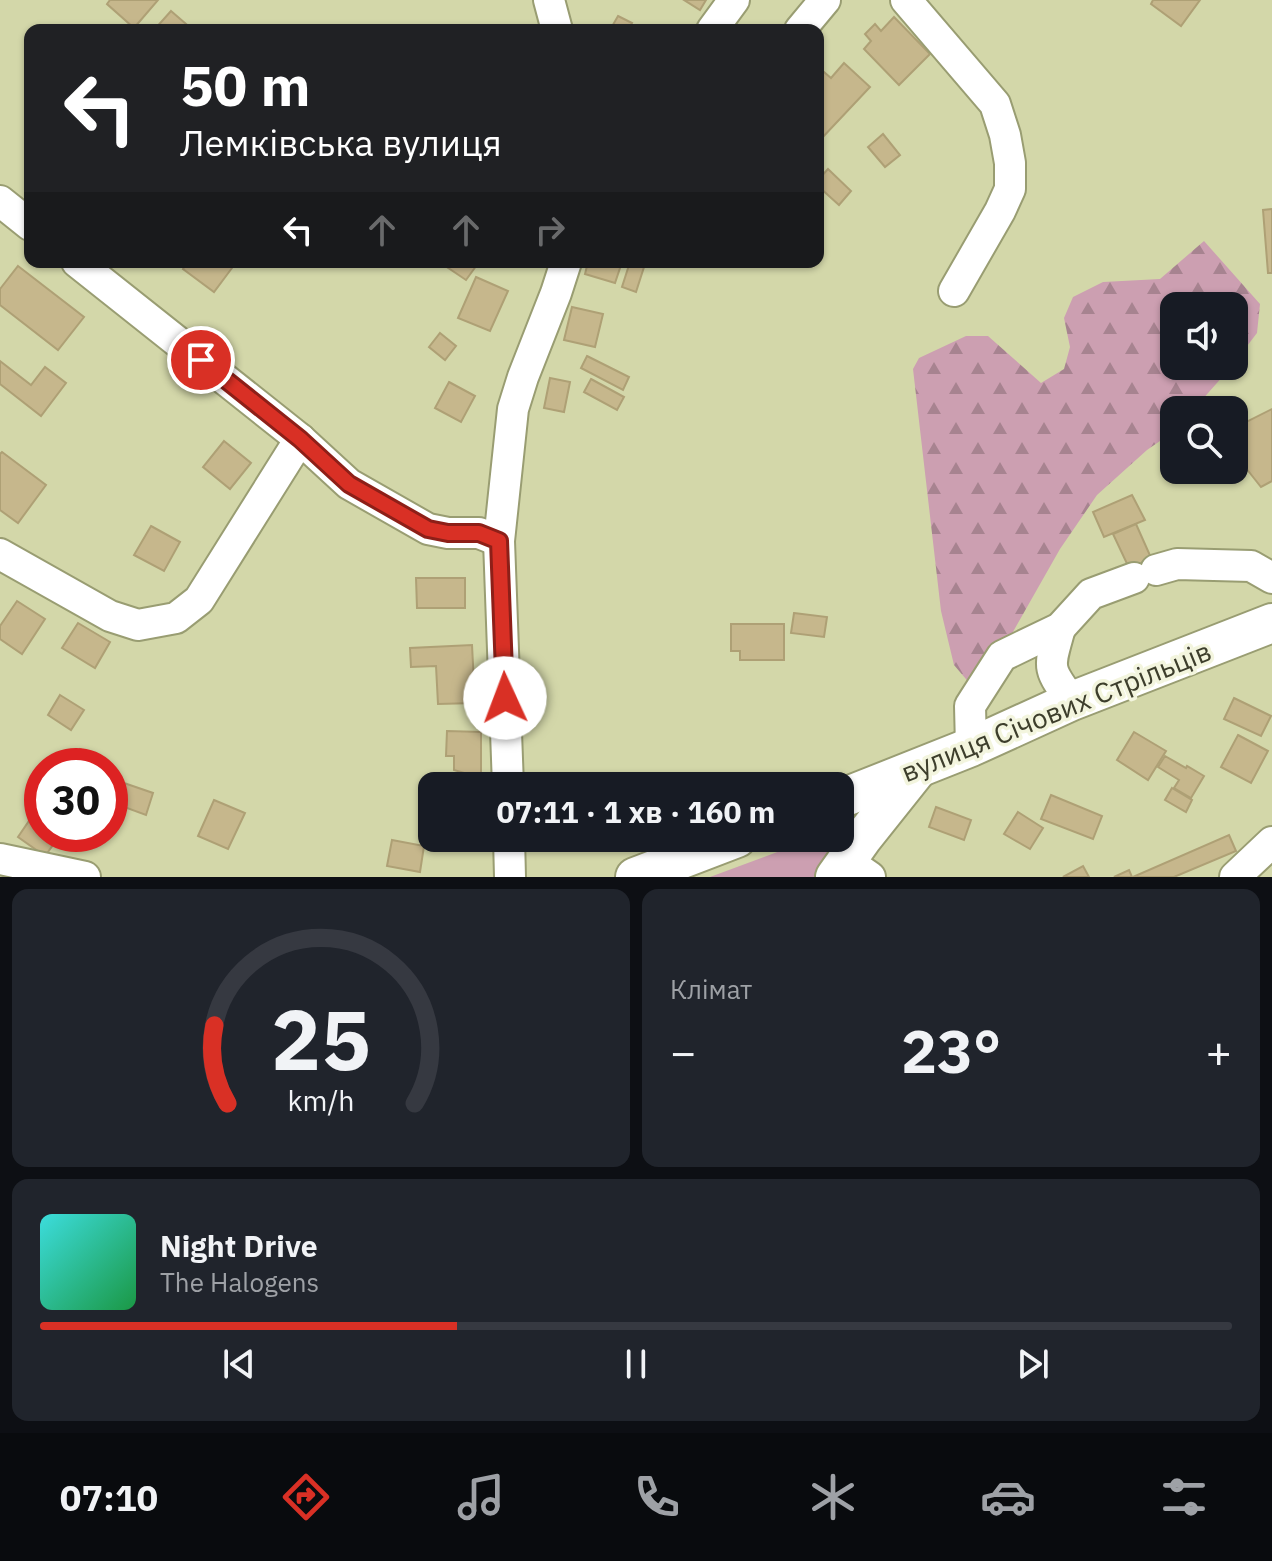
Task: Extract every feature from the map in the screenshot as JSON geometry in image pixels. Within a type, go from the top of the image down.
[{"type":"main road","name":"вулиця Січових Стрільців","points":[[854,793],[971,747],[1072,701],[1272,623]]},
{"type":"main road","points":[[851,853],[918,768]]},
{"type":"main road","points":[[635,877],[700,852]]},
{"type":"street","points":[[549,0],[555,24]]},
{"type":"street","points":[[716,24],[734,0]]},
{"type":"street","points":[[805,24],[825,0]]},
{"type":"street","points":[[906,0],[995,104],[1010,163],[1010,189],[954,291]]},
{"type":"street","points":[[0,201],[24,220]]},
{"type":"street","points":[[85,268],[300,439],[349,484],[428,529],[448,533],[479,533],[499,541]]},
{"type":"street","points":[[507,772],[499,541],[513,409],[564,268]]},
{"type":"street","points":[[0,554],[110,616],[138,625],[176,618],[199,600],[300,439]]},
{"type":"street","points":[[971,747],[970,706],[1002,656],[1060,628],[1091,594],[1177,564],[1251,566],[1272,578]]},
{"type":"street","points":[[1060,628],[1050,663],[1055,679],[1072,701]]},
{"type":"street","points":[[1235,877],[1272,842]]},
{"type":"street","points":[[509,852],[510,877]]},
{"type":"street","points":[[0,859],[85,877]]},
{"type":"green space","points":[[1204,241],[1260,304],[1257,333],[1248,345],[1248,292],[1160,292],[1160,380],[1220,380],[1205,396],[1160,396],[1160,441],[1097,495],[1060,549],[1001,653],[971,685],[954,665],[941,611],[913,369],[919,358],[966,336],[988,336],[1041,383],[1064,369],[1070,347],[1064,318],[1073,297],[1103,282],[1160,279]]},
{"type":"green space","points":[[777,852],[836,852],[825,877],[710,877]]},
{"type":"building","points":[[110,0],[158,0],[137,24],[130,24],[107,4]]},
{"type":"building","points":[[684,0],[706,0],[700,10]]},
{"type":"building","points":[[1153,0],[1200,0],[1181,26],[1151,4]]},
{"type":"building","points":[[171,11],[186,24],[159,24]]},
{"type":"building","points":[[618,16],[632,23],[631,24],[613,24]]},
{"type":"building","points":[[894,17],[930,54],[899,85],[864,49],[871,41],[865,34],[875,24],[881,31]]},
{"type":"building","points":[[844,63],[870,87],[824,136],[824,72],[831,78]]},
{"type":"building","points":[[883,134],[900,155],[885,167],[868,147]]},
{"type":"building","points":[[828,169],[851,191],[839,205],[824,191],[824,173]]},
{"type":"building","points":[[1272,209],[1272,273],[1268,273],[1263,210]]},
{"type":"building","points":[[18,266],[84,317],[58,350],[0,305],[0,289]]},
{"type":"building","points":[[184,268],[232,268],[214,292]]},
{"type":"building","points":[[448,268],[475,268],[466,280]]},
{"type":"building","points":[[586,268],[620,268],[615,283],[585,274]]},
{"type":"building","points":[[628,268],[644,268],[636,292],[622,287]]},
{"type":"building","points":[[476,277],[508,291],[490,331],[458,318]]},
{"type":"building","points":[[572,307],[603,314],[595,347],[564,340]]},
{"type":"building","points":[[440,333],[456,346],[445,360],[429,347]]},
{"type":"building","points":[[587,356],[629,377],[623,390],[581,368]]},
{"type":"building","points":[[0,361],[31,385],[45,367],[66,383],[41,416],[0,384]]},
{"type":"building","points":[[550,378],[570,382],[564,412],[544,408]]},
{"type":"building","points":[[591,379],[624,397],[617,410],[584,392]]},
{"type":"building","points":[[449,382],[475,396],[461,422],[435,408]]},
{"type":"building","points":[[1272,409],[1272,481],[1261,487],[1248,471],[1248,421]]},
{"type":"building","points":[[224,441],[251,463],[230,489],[203,467]]},
{"type":"building","points":[[2,452],[46,485],[18,523],[0,510]]},
{"type":"building","points":[[1132,495],[1145,520],[1104,537],[1093,512]]},
{"type":"building","points":[[1136,524],[1160,578],[1138,587],[1113,534]]},
{"type":"building","points":[[151,526],[180,542],[164,571],[134,555]]},
{"type":"building","points":[[416,578],[465,578],[465,608],[417,608]]},
{"type":"building","points":[[17,601],[45,619],[22,654],[0,639],[0,626]]},
{"type":"building","points":[[794,613],[827,617],[824,637],[791,633]]},
{"type":"building","points":[[78,623],[110,642],[95,668],[62,648]]},
{"type":"building","points":[[731,624],[784,624],[784,660],[740,660],[740,651],[731,651]]},
{"type":"building","points":[[472,645],[475,703],[438,704],[436,666],[411,667],[410,648]]},
{"type":"building","points":[[60,695],[84,710],[71,730],[48,715]]},
{"type":"building","points":[[1234,698],[1271,716],[1261,736],[1224,719]]},
{"type":"building","points":[[447,731],[481,732],[481,772],[454,770],[454,756],[446,756]]},
{"type":"building","points":[[1134,732],[1166,751],[1148,780],[1117,760]]},
{"type":"building","points":[[1238,735],[1268,751],[1251,783],[1221,767]]},
{"type":"building","points":[[1165,756],[1204,776],[1191,798],[1174,788],[1179,780],[1158,767]]},
{"type":"building","points":[[128,784],[153,793],[146,815],[128,808]]},
{"type":"building","points":[[1172,788],[1192,800],[1186,812],[1165,800]]},
{"type":"building","points":[[1051,795],[1102,816],[1093,839],[1041,819]]},
{"type":"building","points":[[214,800],[245,813],[228,849],[198,836]]},
{"type":"building","points":[[936,807],[971,820],[964,840],[929,827]]},
{"type":"building","points":[[1018,812],[1043,828],[1030,849],[1004,834]]},
{"type":"building","points":[[1229,835],[1236,851],[1174,877],[1133,877]]},
{"type":"building","points":[[392,840],[418,845],[418,852],[423,852],[420,872],[387,866]]},
{"type":"building","points":[[1083,866],[1089,877],[1063,877]]},
{"type":"building","points":[[1129,870],[1132,877],[1114,877]]},
{"type":"route","points":[[201,360],[300,439],[349,484],[428,529],[448,533],[479,533],[499,541],[505,698]]}]
